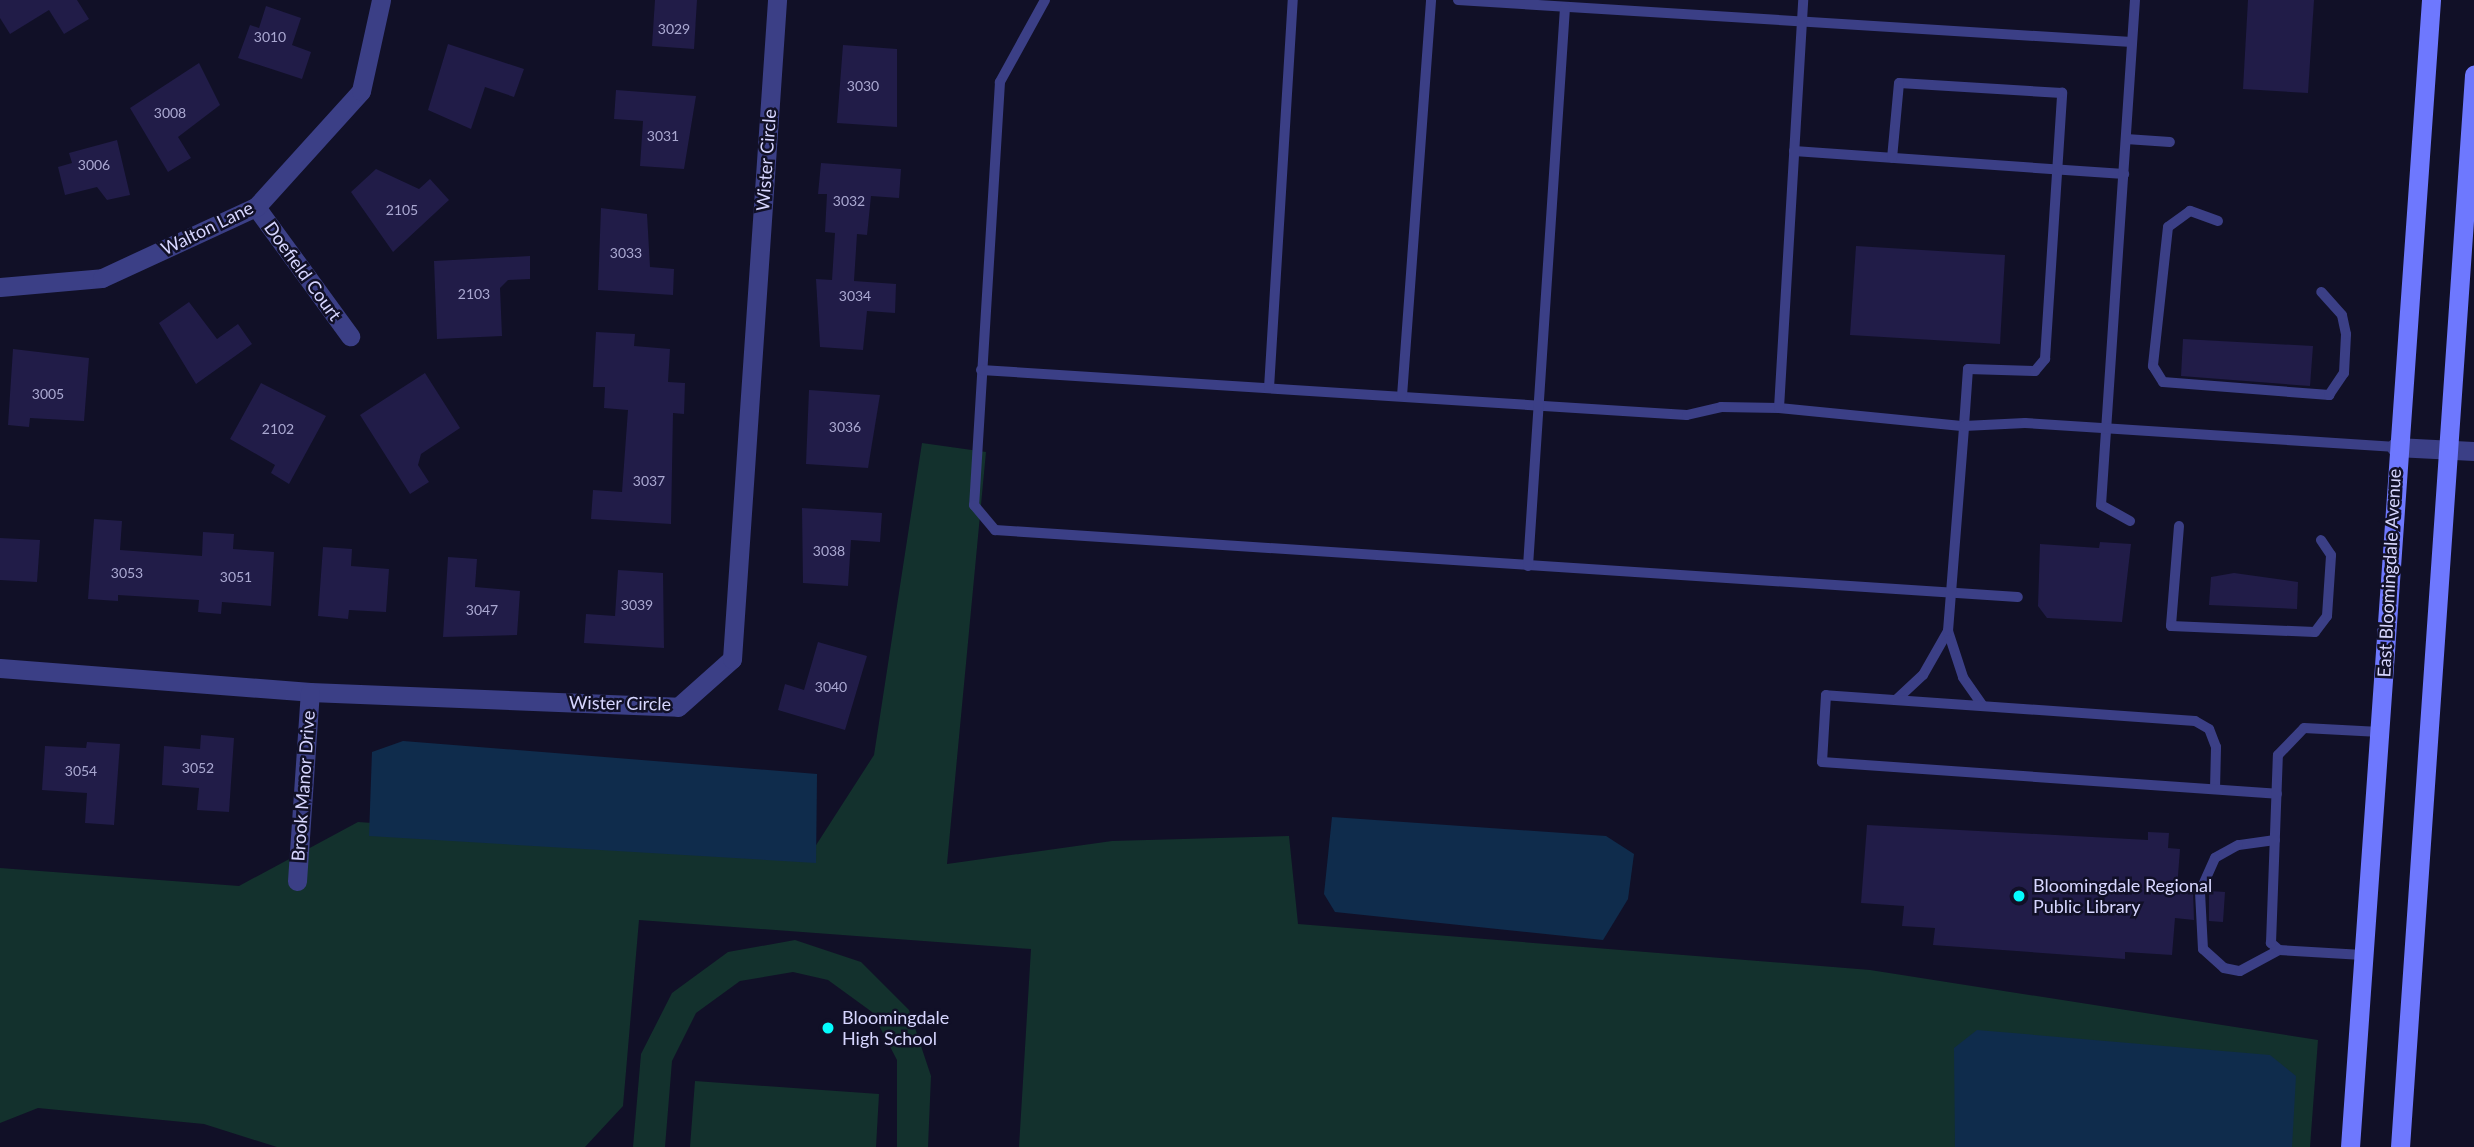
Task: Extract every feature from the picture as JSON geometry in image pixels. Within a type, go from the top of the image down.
[{"type":"main road","name":"East Bloomingdale Avenue","points":[[2350,1147],[2380,732],[2396,447],[2431,0]]},
{"type":"main road","points":[[2400,1147],[2474,75]]},
{"type":"street","name":"Walton Lane","points":[[0,287],[102,278],[256,207],[361,91],[381,0]]},
{"type":"street","name":"Wister Circle","points":[[0,668],[310,692],[678,707],[732,659],[777,0]]},
{"type":"street","name":"Doefield Court","points":[[256,207],[350,336]]},
{"type":"street","points":[[2396,447],[2474,451]]},
{"type":"street","name":"Brook Manor Drive","points":[[297,881],[310,692]]},
{"type":"lane","points":[[1045,0],[1000,82],[974,505],[995,530],[2018,597]]},
{"type":"lane","points":[[1269,388],[1293,0]]},
{"type":"lane","points":[[1402,396],[1431,0]]},
{"type":"lane","points":[[1458,0],[1802,19],[2132,42]]},
{"type":"lane","points":[[1779,408],[1803,0]]},
{"type":"lane","points":[[2130,522],[2101,505],[2135,0]]},
{"type":"lane","points":[[1528,566],[1565,6]]},
{"type":"lane","points":[[1892,158],[1899,83],[2062,93],[2045,359],[2035,371],[1968,369],[1948,631],[1963,677],[1983,706]]},
{"type":"lane","points":[[2126,139],[2170,142]]},
{"type":"lane","points":[[1794,151],[2124,174]]},
{"type":"lane","points":[[2218,221],[2190,211],[2168,227],[2153,366],[2163,382],[2329,395],[2344,373],[2346,334],[2342,315],[2321,292]]},
{"type":"lane","points":[[981,370],[1687,415],[1721,407],[1779,408],[1964,426],[2108,430],[2396,447]]},
{"type":"lane","points":[[2179,526],[2171,626],[2315,632],[2326,616],[2330,568],[2321,540]]},
{"type":"lane","points":[[1896,700],[1923,674],[1948,631]]},
{"type":"lane","points":[[2215,789],[2216,747],[2209,729],[2195,721],[1826,695],[1822,762],[2277,794]]},
{"type":"lane","points":[[2279,950],[2271,943],[2278,755],[2304,728],[2380,732]]},
{"type":"lane","points":[[2275,840],[2238,845],[2215,858],[2200,892],[2197,920],[2203,948],[2224,968],[2240,971],[2279,950],[2363,955]]},
{"type":"green space","points":[[922,443],[986,452],[947,864],[1112,841],[1289,836],[1298,924],[1870,970],[2318,1040],[2310,1147],[1019,1147],[1031,949],[639,920],[623,1106],[585,1147],[277,1147],[204,1124],[38,1108],[0,1123],[0,868],[239,886],[358,822],[811,853],[874,755]]},
{"type":"green space","points":[[795,940],[861,962],[909,1010],[931,1076],[928,1147],[897,1147],[897,1060],[872,1012],[828,980],[793,972],[740,981],[696,1013],[672,1061],[665,1147],[633,1147],[641,1054],[672,993],[728,952]]},
{"type":"green space","points":[[695,1081],[879,1094],[876,1147],[690,1147]]},
{"type":"water","points":[[403,741],[817,774],[816,863],[369,836],[372,752]]},
{"type":"water","points":[[1332,817],[1606,836],[1634,854],[1628,899],[1603,940],[1335,912],[1324,894]]},
{"type":"water","points":[[1977,1030],[2270,1055],[2296,1076],[2292,1147],[1955,1147],[1954,1048]]},
{"type":"building","points":[[0,0],[77,0],[89,19],[64,34],[49,10],[10,34],[0,18]]},
{"type":"building","points":[[655,0],[697,0],[694,49],[652,46]]},
{"type":"building","points":[[2248,0],[2314,0],[2308,93],[2243,89]]},
{"type":"building","points":[[266,6],[301,18],[292,45],[311,52],[302,79],[238,58],[250,25],[259,28]]},
{"type":"building","points":[[448,44],[524,69],[514,97],[485,87],[471,129],[428,110]]},
{"type":"building","points":[[843,45],[897,49],[897,127],[837,123]]},
{"type":"building","points":[[199,63],[220,105],[178,137],[191,158],[168,172],[130,108]]},
{"type":"building","points":[[616,90],[696,96],[684,169],[640,166],[643,121],[614,119]]},
{"type":"building","points":[[117,140],[130,195],[107,200],[97,187],[65,195],[58,167],[72,163],[69,153]]},
{"type":"building","points":[[821,163],[901,169],[899,198],[871,196],[867,235],[857,234],[854,281],[896,284],[895,313],[867,311],[863,350],[820,347],[816,279],[832,280],[835,233],[825,232],[827,194],[818,194]]},
{"type":"building","points":[[376,169],[419,189],[430,179],[449,200],[393,252],[351,192]]},
{"type":"building","points":[[601,208],[647,214],[650,267],[674,269],[673,295],[598,290]]},
{"type":"building","points":[[1856,246],[2005,255],[2000,344],[1850,335]]},
{"type":"building","points":[[530,256],[530,279],[508,280],[500,288],[502,336],[437,339],[434,261]]},
{"type":"building","points":[[189,302],[217,339],[238,324],[252,344],[196,384],[159,323]]},
{"type":"building","points":[[596,332],[635,334],[634,346],[670,349],[668,382],[685,383],[684,414],[673,413],[671,524],[591,519],[593,490],[622,492],[628,410],[604,408],[605,387],[593,387]]},
{"type":"building","points":[[2183,339],[2313,346],[2310,386],[2181,376]]},
{"type":"building","points":[[13,349],[89,358],[84,421],[30,418],[29,427],[8,425]]},
{"type":"building","points":[[425,373],[460,428],[421,454],[418,465],[429,482],[410,494],[360,415]]},
{"type":"building","points":[[261,383],[326,416],[289,484],[271,473],[275,465],[230,439]]},
{"type":"building","points":[[809,390],[880,395],[868,468],[806,464]]},
{"type":"building","points":[[802,508],[882,513],[880,542],[851,540],[848,586],[803,583]]},
{"type":"building","points":[[94,519],[122,521],[120,550],[202,556],[203,532],[234,534],[233,549],[274,552],[271,606],[222,602],[221,614],[198,612],[199,600],[118,595],[118,601],[88,599]]},
{"type":"building","points":[[0,538],[40,540],[37,582],[0,580]]},
{"type":"building","points":[[2100,542],[2131,544],[2122,622],[2047,618],[2038,606],[2040,544],[2099,548]]},
{"type":"building","points":[[323,547],[352,549],[351,566],[389,569],[386,612],[349,610],[348,619],[318,616]]},
{"type":"building","points":[[448,557],[477,559],[475,587],[520,591],[517,635],[443,637]]},
{"type":"building","points":[[618,570],[663,573],[664,648],[584,643],[586,614],[615,616]]},
{"type":"building","points":[[2234,573],[2298,582],[2297,609],[2209,605],[2211,577]]},
{"type":"building","points":[[818,642],[867,656],[845,730],[778,710],[785,684],[804,690]]},
{"type":"building","points":[[201,735],[234,738],[229,812],[197,810],[199,788],[162,785],[164,746],[200,749]]},
{"type":"building","points":[[87,742],[120,744],[114,825],[85,823],[87,793],[42,790],[45,746],[86,748]]},
{"type":"building","name":"Bloomingdale Regional Public Library","points":[[1867,825],[2148,840],[2148,832],[2169,833],[2168,848],[2180,849],[2177,889],[2193,890],[2194,920],[2175,918],[2172,955],[2125,952],[2125,959],[1933,945],[1935,928],[1902,926],[1904,906],[1861,903]]},
{"type":"building","points":[[2209,891],[2225,892],[2223,922],[2209,921]]},
{"type":"place","name":"Bloomingdale Regional Public Library","points":[[2019,896]]},
{"type":"place","name":"Bloomingdale High School","points":[[828,1028]]}]
